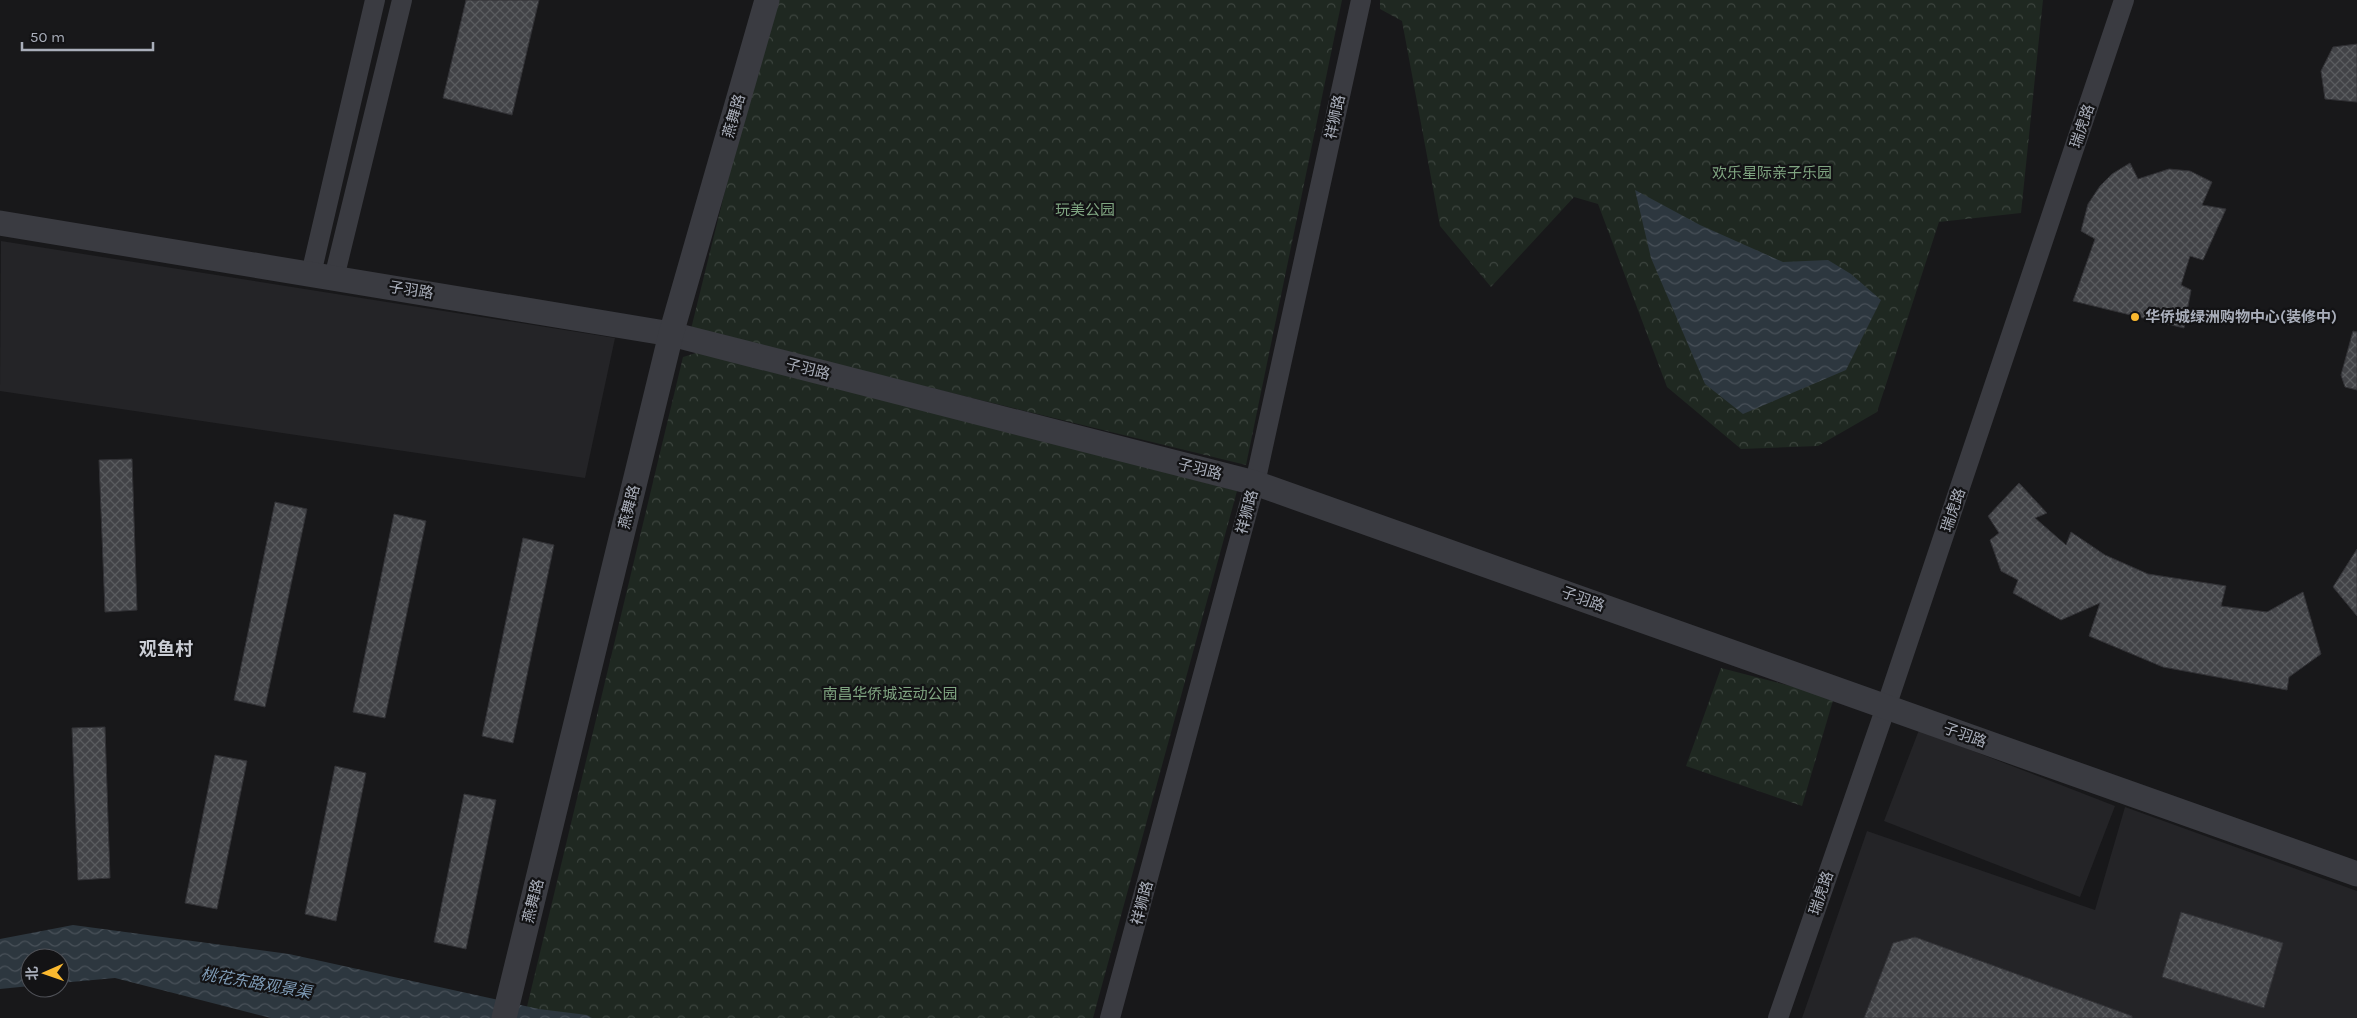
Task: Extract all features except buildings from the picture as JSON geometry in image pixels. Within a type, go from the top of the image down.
[{"type":"street","points":[[322,276],[375,0]]},
{"type":"street","points":[[322,276],[402,0]]},
{"type":"street","name":"燕舞路","points":[[504,1018],[671,334],[767,0]]},
{"type":"street","name":"祥狮路","points":[[1110,1018],[1255,483],[1360,0]]},
{"type":"street","name":"瑞虎路","points":[[1778,1018],[1886,707],[2124,0]]},
{"type":"street","name":"子羽路","points":[[0,223],[671,334],[1255,483],[2357,874]]},
{"type":"shaded area","points":[[1,241],[615,338],[585,478],[0,391]]},
{"type":"shaded area","points":[[1919,730],[2115,806],[2080,897],[1884,821]]},
{"type":"shaded area","points":[[2125,807],[2357,891],[2357,1018],[1802,1018],[1867,831],[2095,910]]},
{"type":"green space","name":"玩美公园","points":[[772,0],[1342,0],[1246,465],[691,329]]},
{"type":"green space","name":"欢乐星际亲子乐园","points":[[1380,0],[2043,0],[2021,213],[1939,222],[1877,412],[1818,446],[1741,449],[1667,387],[1598,204],[1574,197],[1491,287],[1440,226],[1402,21],[1380,9]]},
{"type":"green space","name":"南昌华侨城运动公园","points":[[706,350],[1237,491],[1093,1018],[537,1018],[525,1015],[683,357]]},
{"type":"green space","points":[[1721,668],[1834,697],[1802,806],[1686,766]]},
{"type":"water","points":[[1635,190],[1700,225],[1783,262],[1828,260],[1851,274],[1881,300],[1846,370],[1743,414],[1705,384],[1651,258]]},
{"type":"water","name":"桃花东路观景渠","points":[[73,925],[289,954],[539,1009],[587,1015],[592,1018],[271,1018],[115,978],[70,982],[70,948],[20,948],[20,987],[0,989],[0,939]]},
{"type":"place","name":"华侨城绿洲购物中心(装修中)","points":[[2135,317]]},
{"type":"district","name":"观鱼村","points":[[166,649]]}]
